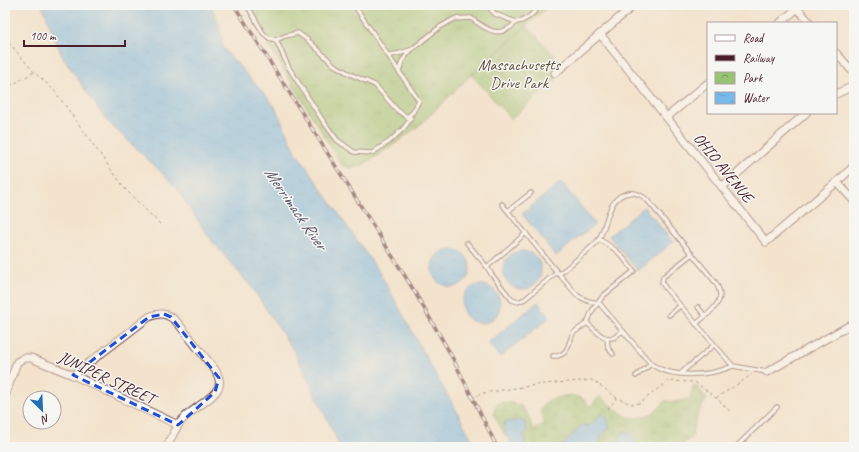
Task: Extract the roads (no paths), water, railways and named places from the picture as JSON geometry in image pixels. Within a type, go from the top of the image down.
[{"type":"street","points":[[555,73],[634,5]]},
{"type":"street","points":[[781,22],[799,7],[809,22]]},
{"type":"street","name":"OHIO AVENUE","points":[[600,34],[766,242],[837,182]]},
{"type":"street","points":[[837,54],[854,73]]},
{"type":"street","points":[[667,117],[707,84]]},
{"type":"street","points":[[837,94],[854,85]]},
{"type":"street","points":[[722,187],[805,114]]},
{"type":"street","points":[[854,166],[837,182],[854,201]]},
{"type":"street","points":[[73,375],[149,317],[156,314],[164,314],[171,317],[177,322],[216,371],[219,378],[219,386],[215,392],[185,417],[178,425],[167,447]]},
{"type":"street","points":[[767,372],[854,323]]},
{"type":"street","name":"JUNIPER STREET","points":[[5,396],[17,362],[24,358],[31,358],[73,375],[178,425]]},
{"type":"lane","points":[[247,5],[263,33],[269,38],[276,40],[298,33],[310,42],[334,65],[374,85],[397,110],[411,118],[404,128],[390,141],[372,153],[354,152],[337,140],[323,121],[289,68],[276,40]]},
{"type":"lane","points":[[354,5],[418,101],[413,112],[407,117]]},
{"type":"lane","points":[[487,5],[495,14],[516,22]]},
{"type":"lane","points":[[399,72],[402,61],[411,50],[440,27],[454,19],[471,18],[485,29],[497,33],[511,28],[516,22],[530,16],[539,5]]},
{"type":"lane","points":[[388,55],[394,55],[411,50]]},
{"type":"lane","points":[[508,211],[531,193]]},
{"type":"lane","points":[[467,243],[487,266],[492,275],[512,300],[518,302],[525,300],[593,246],[599,239],[612,205],[617,199],[623,194],[638,194],[644,197],[716,283],[720,296],[718,303],[696,324]]},
{"type":"lane","points":[[502,204],[578,296],[588,301],[599,302],[651,364],[657,368],[666,371],[692,374],[717,372],[733,366],[767,372]]},
{"type":"lane","points":[[487,266],[526,233]]},
{"type":"lane","points":[[553,356],[558,356],[564,353],[571,342],[573,333],[587,323],[592,311],[603,296],[634,271],[621,255],[599,239]]},
{"type":"lane","points":[[692,254],[663,277],[662,283],[680,306],[733,366]]},
{"type":"lane","points":[[669,315],[680,306]]},
{"type":"lane","points":[[698,307],[706,316]]},
{"type":"lane","points":[[587,323],[600,335],[607,338],[614,337],[623,330]]},
{"type":"lane","points":[[607,338],[608,348],[613,354]]},
{"type":"lane","points":[[681,373],[714,345]]},
{"type":"lane","points":[[636,376],[651,364]]},
{"type":"lane","points":[[736,447],[777,407]]},
{"type":"water","name":"Merrimack River","points":[[42,5],[209,5],[214,12],[219,25],[223,48],[274,105],[296,152],[381,275],[476,447],[340,447],[295,353],[253,289],[212,241],[185,202],[180,192],[106,120],[62,56]]},
{"type":"water","points":[[561,182],[595,224],[556,256],[522,214]]},
{"type":"water","points":[[644,207],[673,242],[638,271],[609,236]]},
{"type":"water","points":[[447,249],[455,249],[462,252],[467,257],[470,268],[467,279],[462,284],[455,287],[447,287],[440,284],[435,279],[432,272],[432,264],[435,257],[440,252]]},
{"type":"water","points":[[518,251],[526,251],[533,254],[538,259],[541,270],[538,281],[533,286],[526,289],[518,289],[511,286],[506,281],[503,274],[503,266],[506,259],[511,254]]},
{"type":"water","points":[[477,285],[485,285],[492,288],[497,293],[500,304],[497,315],[492,320],[485,323],[477,323],[470,320],[465,315],[462,308],[462,300],[465,293],[470,288]]},
{"type":"water","points":[[538,302],[550,317],[500,357],[488,343]]},
{"type":"water","points":[[601,413],[607,418],[610,427],[601,436],[598,447],[559,447],[564,444],[582,425],[588,427]]},
{"type":"water","points":[[524,420],[527,431],[524,436],[525,447],[512,447],[504,427],[505,422]]},
{"type":"water","points":[[623,432],[629,432],[634,437],[638,447],[614,447]]},
{"type":"railway","points":[[234,5],[410,284],[450,353],[497,447]]},
{"type":"park label","name":"Massachusetts Drive Park","points":[[519,73]]}]
